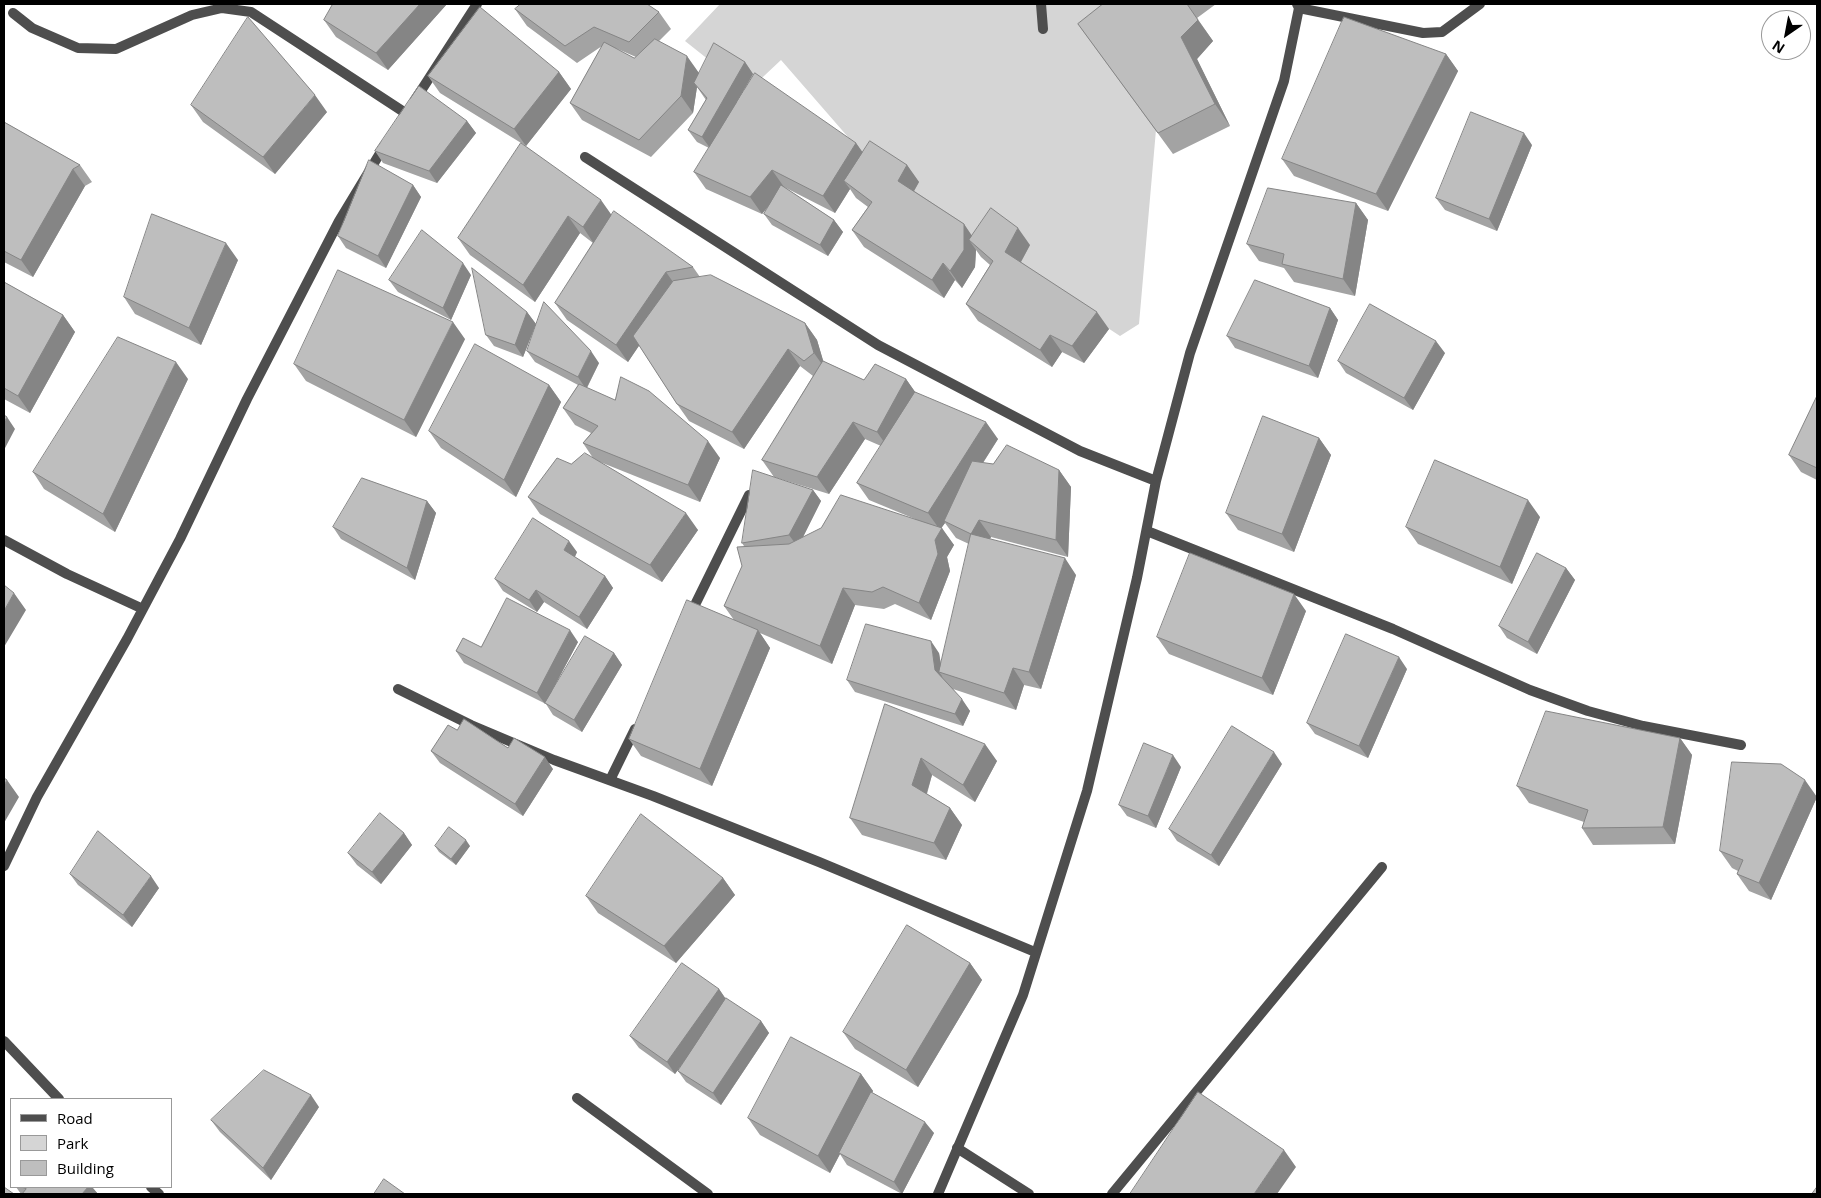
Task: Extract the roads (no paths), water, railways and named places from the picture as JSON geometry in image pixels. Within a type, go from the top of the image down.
[{"type":"street","points":[[14,14],[32,28],[78,48],[116,49],[192,15],[222,8],[250,12],[404,117],[477,4]]},
{"type":"street","points":[[1041,4],[1043,30]]},
{"type":"street","points":[[938,1194],[1023,995],[1087,791],[1147,531],[1156,481],[1190,353],[1284,81],[1298,6],[1423,34],[1442,32],[1480,4]]},
{"type":"street","points":[[4,866],[37,797],[143,609],[180,539],[247,398],[339,221],[391,136]]},
{"type":"street","points":[[585,157],[878,345],[1080,451],[1156,481]]},
{"type":"street","points":[[684,629],[748,495]]},
{"type":"street","points":[[1147,531],[1393,628],[1462,661],[1563,702],[1643,726],[1741,745]]},
{"type":"street","points":[[4,540],[67,574],[143,609]]},
{"type":"street","points":[[398,690],[472,725],[819,862],[1035,952]]},
{"type":"street","points":[[610,780],[641,718]]},
{"type":"street","points":[[1112,1194],[1382,867]]},
{"type":"street","points":[[4,1041],[58,1098]]},
{"type":"street","points":[[576,1098],[708,1194]]},
{"type":"street","points":[[957,1148],[1029,1194]]}]
